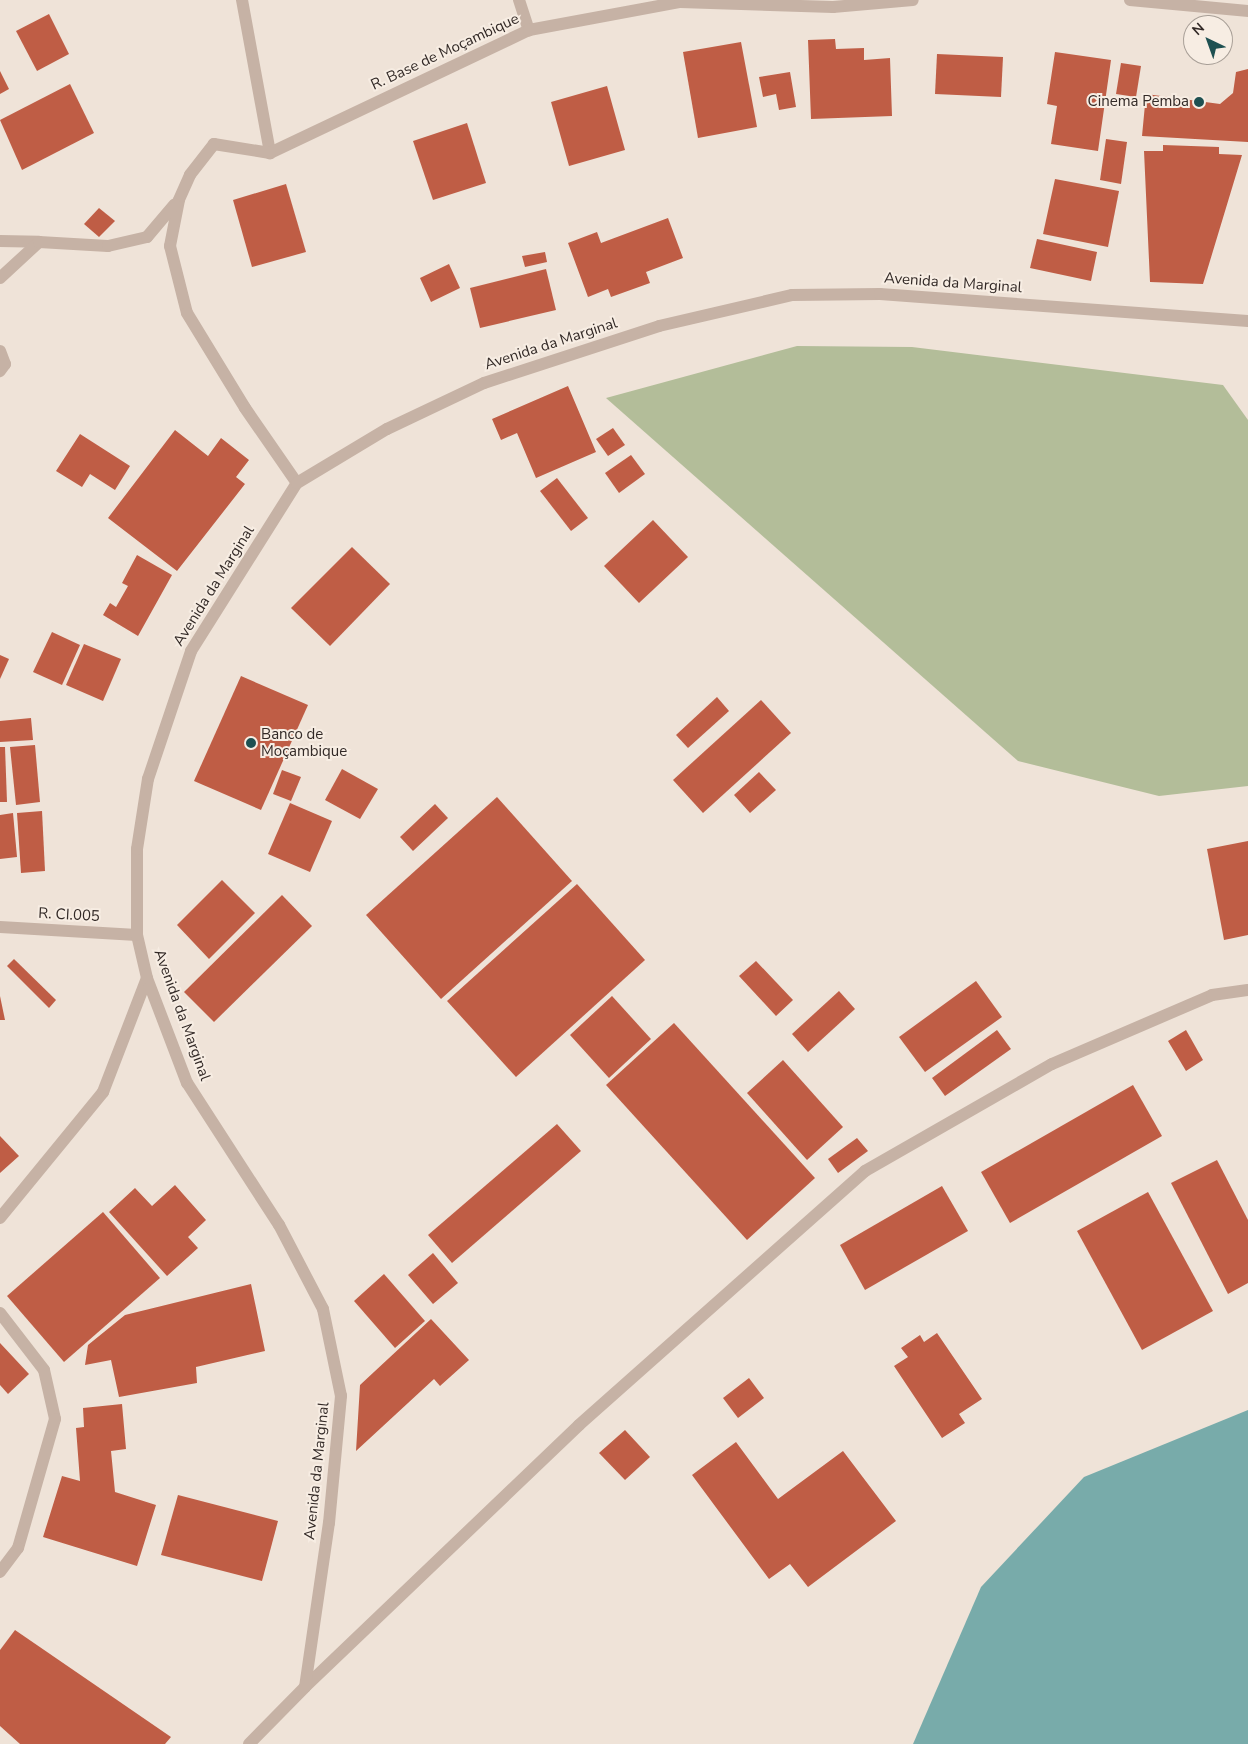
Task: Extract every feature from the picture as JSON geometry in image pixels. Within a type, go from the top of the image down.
[{"type":"street","points":[[242,0],[270,153],[214,144],[190,174],[179,200],[170,246],[187,313],[245,408],[298,482]]},
{"type":"street","points":[[519,0],[528,30]]},
{"type":"street","name":"R. Base de Moçambique","points":[[270,153],[528,30],[680,2],[832,4],[913,0]]},
{"type":"street","points":[[1130,0],[1248,11]]},
{"type":"street","points":[[0,241],[108,246],[147,237],[179,200]]},
{"type":"street","points":[[0,278],[39,242]]},
{"type":"street","name":"Avenida da Marginal","points":[[306,1687],[330,1523],[341,1396],[323,1309],[279,1224],[187,1083],[147,978],[137,935],[137,849],[148,779],[166,714],[191,652],[298,482],[387,429],[484,383],[659,326],[792,296],[880,294],[1248,321]]},
{"type":"street","points":[[0,351],[5,364],[0,371]]},
{"type":"street","name":"R. CI.005","points":[[0,927],[137,935]]},
{"type":"street","points":[[0,1218],[103,1092],[147,978]]},
{"type":"street","points":[[249,1744],[579,1425],[865,1171],[1052,1064],[1212,995],[1248,990]]},
{"type":"street","points":[[0,1313],[44,1370],[55,1418],[21,1539],[0,1572]]},
{"type":"green space","points":[[797,346],[912,347],[1223,385],[1248,420],[1248,786],[1159,796],[1018,761],[606,398]]},
{"type":"water","points":[[1248,1410],[1248,1744],[913,1744],[981,1587],[1084,1477]]},
{"type":"building","points":[[49,14],[69,54],[37,71],[16,31]]},
{"type":"building","points":[[835,39],[836,49],[864,48],[864,60],[890,58],[892,116],[811,119],[808,40]]},
{"type":"building","points":[[741,42],[757,127],[698,138],[683,52]]},
{"type":"building","points":[[1055,52],[1111,60],[1098,151],[1051,144],[1057,106],[1047,104]]},
{"type":"building","points":[[937,54],[1003,57],[1001,97],[935,94]]},
{"type":"building","points":[[1121,63],[1141,66],[1136,97],[1116,94]]},
{"type":"building","points":[[1248,69],[1248,142],[1142,136],[1146,94],[1220,104],[1233,93],[1236,72]]},
{"type":"building","points":[[0,71],[9,89],[0,94]]},
{"type":"building","points":[[790,72],[796,107],[779,110],[776,94],[763,97],[759,77]]},
{"type":"building","points":[[70,84],[94,133],[22,170],[0,120]]},
{"type":"building","points":[[607,86],[625,150],[569,166],[551,102]]},
{"type":"building","points":[[467,123],[486,183],[433,200],[413,141]]},
{"type":"building","points":[[1106,139],[1127,142],[1121,184],[1100,180]]},
{"type":"building","points":[[1163,145],[1219,147],[1219,154],[1242,155],[1203,284],[1150,282],[1144,151],[1163,151]]},
{"type":"building","points":[[1055,179],[1119,191],[1108,247],[1043,234]]},
{"type":"building","points":[[286,184],[306,252],[252,267],[233,200]]},
{"type":"building","points":[[99,208],[115,221],[99,237],[84,224]]},
{"type":"building","points":[[668,218],[683,258],[646,272],[650,283],[611,297],[608,289],[588,297],[568,243],[597,232],[601,243]]},
{"type":"building","points":[[1037,239],[1097,252],[1091,281],[1030,268]]},
{"type":"building","points":[[545,252],[547,262],[525,267],[522,256]]},
{"type":"building","points":[[449,264],[460,288],[431,302],[420,278]]},
{"type":"building","points":[[546,269],[556,310],[480,328],[470,288]]},
{"type":"building","points":[[568,386],[596,452],[536,478],[517,433],[501,440],[492,419]]},
{"type":"building","points":[[613,428],[625,445],[608,456],[596,439]]},
{"type":"building","points":[[175,430],[208,456],[221,438],[249,460],[236,477],[245,484],[177,571],[108,518]]},
{"type":"building","points":[[80,434],[130,466],[115,490],[90,474],[82,487],[56,471]]},
{"type":"building","points":[[631,455],[645,474],[619,493],[605,473]]},
{"type":"building","points":[[557,478],[588,518],[571,531],[540,491]]},
{"type":"building","points":[[653,520],[688,557],[639,603],[604,566]]},
{"type":"building","points":[[352,547],[390,584],[330,646],[291,608]]},
{"type":"building","points":[[137,555],[172,575],[138,636],[103,615],[110,603],[116,607],[128,586],[122,583]]},
{"type":"building","points":[[52,632],[80,645],[62,685],[33,672]]},
{"type":"building","points":[[84,644],[121,659],[103,701],[66,685]]},
{"type":"building","points":[[0,655],[9,659],[0,679]]},
{"type":"building","name":"Banco de Moçambique","points":[[241,676],[308,705],[261,810],[194,781]]},
{"type":"building","points":[[717,697],[729,711],[688,748],[676,735]]},
{"type":"building","points":[[761,700],[791,733],[703,813],[673,780]]},
{"type":"building","points":[[31,718],[33,740],[0,742],[0,721]]},
{"type":"building","points":[[35,745],[40,802],[16,805],[10,747]]},
{"type":"building","points":[[0,747],[5,747],[7,802],[0,802]]},
{"type":"building","points":[[342,769],[378,789],[360,819],[325,800]]},
{"type":"building","points":[[282,770],[301,777],[291,801],[273,794]]},
{"type":"building","points":[[759,772],[776,790],[750,813],[734,795]]},
{"type":"building","points":[[497,797],[572,881],[441,999],[366,915]]},
{"type":"building","points":[[290,803],[332,821],[310,872],[268,854]]},
{"type":"building","points":[[435,804],[448,818],[413,851],[400,837]]},
{"type":"building","points":[[42,811],[45,871],[21,873],[17,813]]},
{"type":"building","points":[[13,813],[17,857],[0,859],[0,815]]},
{"type":"building","points":[[1248,841],[1248,935],[1224,940],[1207,849]]},
{"type":"building","points":[[222,880],[255,913],[209,959],[177,925]]},
{"type":"building","points":[[577,884],[645,960],[516,1077],[447,1001]]},
{"type":"building","points":[[282,895],[312,926],[214,1022],[184,992]]},
{"type":"building","points":[[14,959],[56,1000],[49,1008],[7,966]]},
{"type":"building","points":[[756,961],[793,1000],[776,1016],[739,976]]},
{"type":"building","points":[[976,981],[1002,1017],[925,1072],[899,1037]]},
{"type":"building","points":[[839,991],[855,1009],[808,1052],[792,1034]]},
{"type":"building","points":[[0,996],[5,1020],[0,1020]]},
{"type":"building","points":[[612,996],[651,1039],[609,1078],[570,1035]]},
{"type":"building","points":[[674,1023],[815,1178],[747,1240],[606,1085]]},
{"type":"building","points":[[997,1030],[1011,1049],[945,1096],[932,1078]]},
{"type":"building","points":[[1186,1030],[1203,1060],[1186,1071],[1168,1041]]},
{"type":"building","points":[[783,1060],[843,1127],[807,1160],[747,1093]]},
{"type":"building","points":[[1133,1085],[1162,1136],[1010,1223],[981,1172]]},
{"type":"building","points":[[557,1124],[581,1151],[452,1263],[428,1235]]},
{"type":"building","points":[[0,1136],[19,1156],[0,1173]]},
{"type":"building","points":[[857,1138],[868,1151],[838,1173],[828,1159]]},
{"type":"building","points":[[1217,1160],[1248,1220],[1248,1283],[1228,1294],[1171,1183]]},
{"type":"building","points":[[175,1185],[206,1220],[188,1237],[198,1248],[167,1276],[109,1212],[135,1188],[152,1206]]},
{"type":"building","points":[[942,1186],[968,1231],[865,1290],[840,1245]]},
{"type":"building","points":[[1148,1192],[1213,1311],[1142,1350],[1077,1231]]},
{"type":"building","points":[[103,1212],[160,1278],[64,1362],[7,1296]]},
{"type":"building","points":[[433,1253],[458,1283],[433,1304],[408,1275]]},
{"type":"building","points":[[384,1274],[425,1321],[395,1348],[354,1301]]},
{"type":"building","points":[[251,1284],[265,1351],[196,1367],[197,1383],[119,1397],[111,1360],[85,1365],[88,1345],[125,1315]]},
{"type":"building","points":[[431,1319],[469,1360],[440,1386],[434,1379],[356,1451],[360,1385]]},
{"type":"building","points":[[937,1333],[982,1399],[959,1414],[965,1423],[942,1438],[894,1366],[908,1357],[901,1348],[920,1335],[924,1342]]},
{"type":"building","points":[[0,1343],[29,1374],[8,1394],[0,1385]]},
{"type":"building","points":[[749,1378],[764,1398],[738,1418],[723,1398]]},
{"type":"building","points":[[122,1404],[126,1449],[111,1451],[115,1492],[156,1505],[137,1566],[43,1537],[62,1476],[80,1481],[76,1428],[84,1427],[83,1408]]},
{"type":"building","points":[[625,1430],[650,1457],[625,1480],[599,1453]]},
{"type":"building","points":[[736,1442],[778,1499],[843,1451],[896,1521],[808,1587],[790,1564],[769,1579],[692,1475]]},
{"type":"building","points":[[178,1495],[278,1521],[262,1581],[161,1555]]},
{"type":"building","points":[[15,1630],[171,1737],[165,1744],[20,1744],[0,1726],[0,1650]]},
{"type":"place","name":"Cinema Pemba","points":[[1199,102]]},
{"type":"place","name":"Banco de Moçambique","points":[[251,743]]}]
